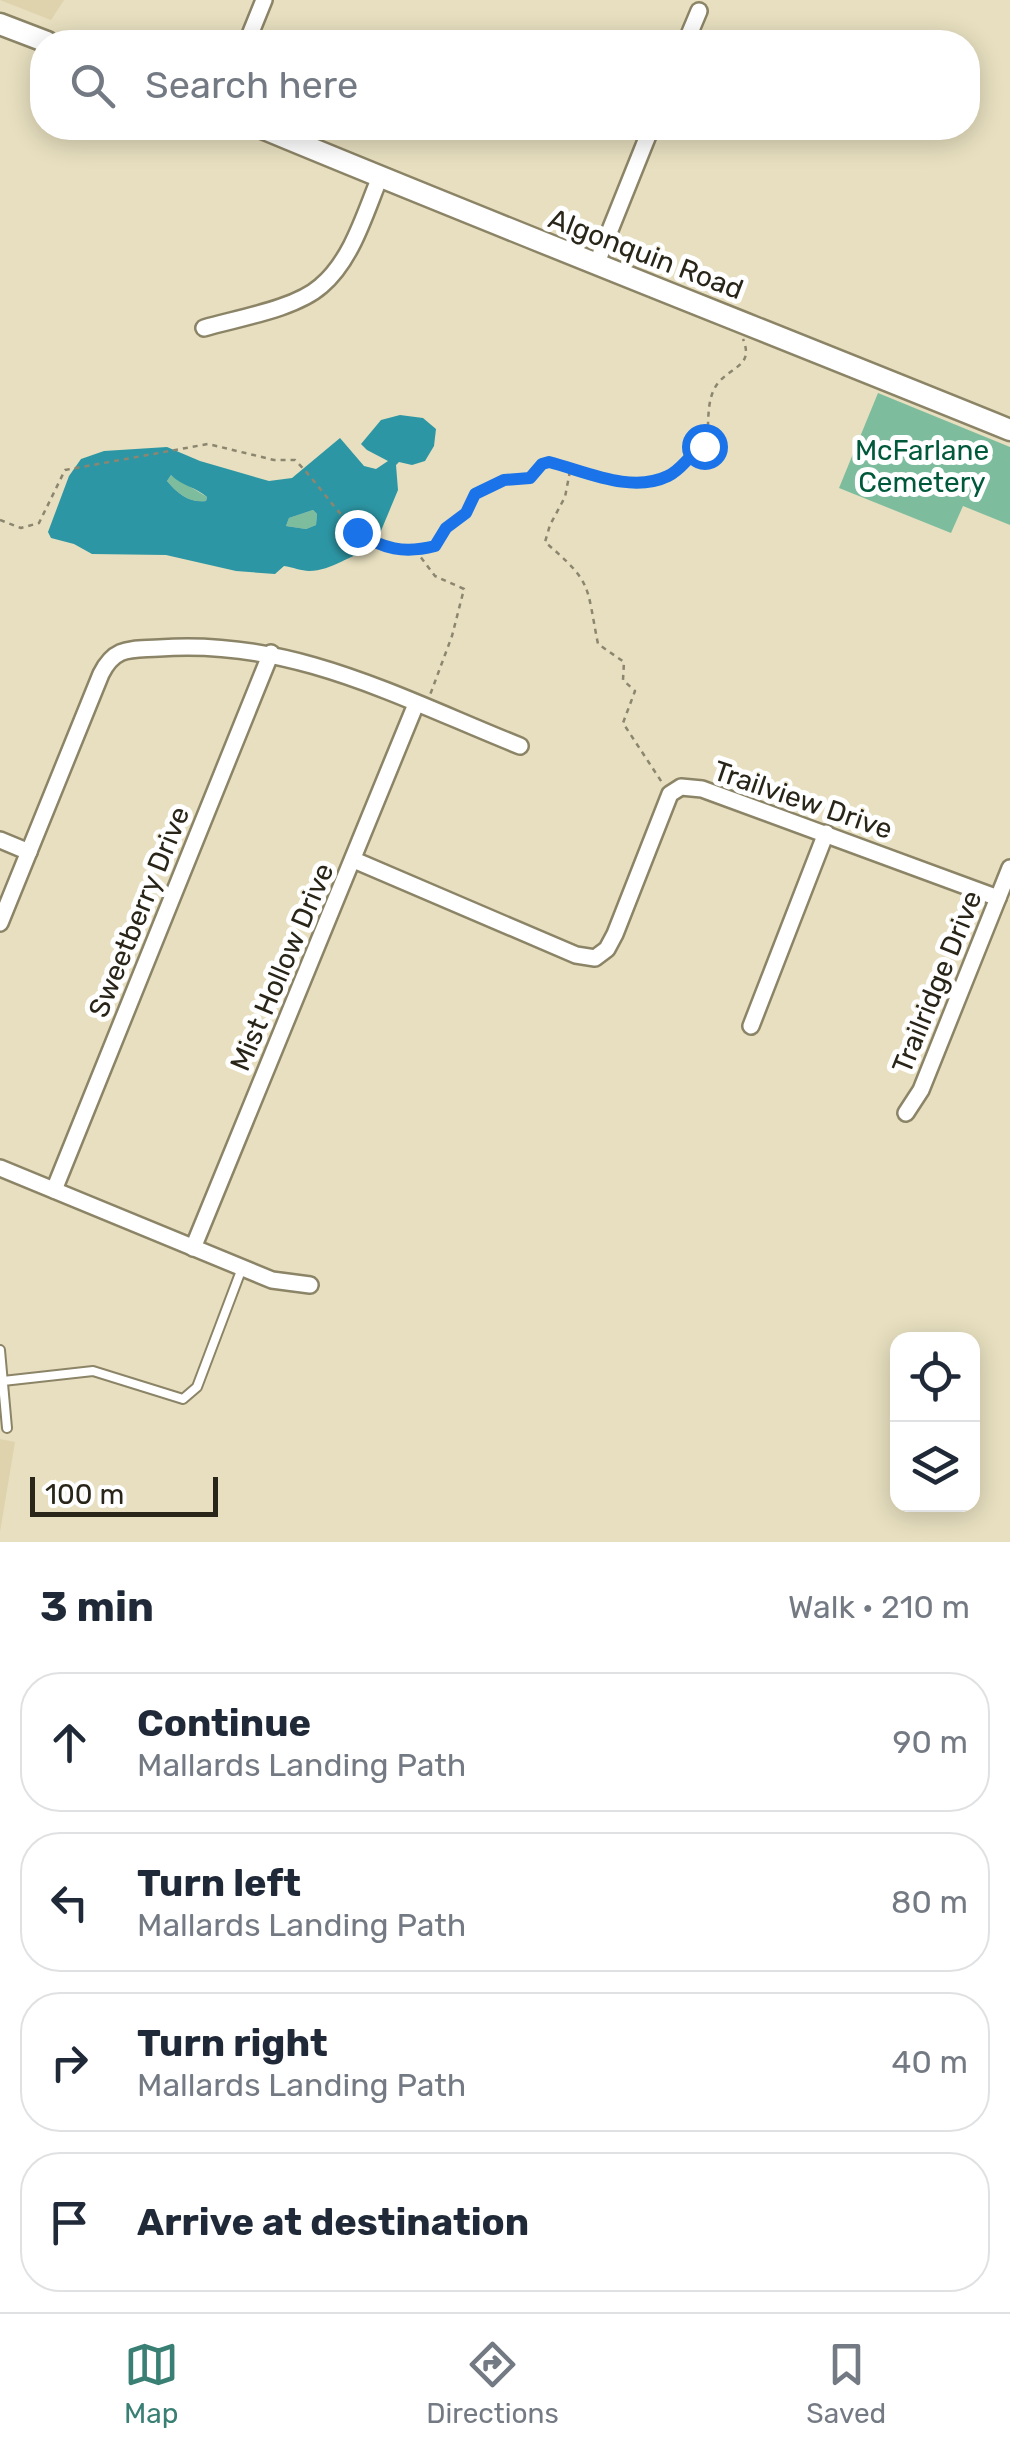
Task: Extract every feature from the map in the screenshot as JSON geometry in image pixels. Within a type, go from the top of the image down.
[{"type":"street","points":[[252,30],[264,0]]},
{"type":"street","points":[[691,30],[699,10]]},
{"type":"street","points":[[0,24],[30,35]]},
{"type":"street","name":"Algonquin Road","points":[[291,140],[1010,430]]},
{"type":"street","points":[[596,265],[646,140]]},
{"type":"street","points":[[204,328],[299,300],[321,287],[349,249],[380,177]]},
{"type":"street","points":[[0,923],[108,659],[121,651],[200,645],[271,653],[316,664],[520,746]]},
{"type":"street","name":"Sweetberry Drive","points":[[54,1190],[271,653]]},
{"type":"street","name":"Mist Hollow Drive","points":[[193,1248],[421,706]]},
{"type":"street","name":"Trailview Drive","points":[[354,860],[576,954],[595,958],[607,949],[615,934],[670,794],[681,787],[702,789],[998,898]]},
{"type":"street","points":[[751,1026],[826,833]]},
{"type":"street","points":[[0,840],[29,852]]},
{"type":"street","name":"Trailridge Drive","points":[[906,1113],[921,1090],[1010,868]]},
{"type":"street","points":[[0,1168],[272,1280],[310,1284]]},
{"type":"lane","points":[[3,1382],[106,1373],[183,1399],[196,1387],[242,1268]]},
{"type":"lane","points":[[0,1350],[7,1428]]},
{"type":"path","points":[[0,520],[21,528],[39,523],[61,474],[73,468],[208,444],[274,460],[295,460],[357,532],[383,548],[416,551],[435,546],[446,528],[466,513],[475,494],[504,480],[530,478],[542,464],[549,462],[638,483],[665,478],[680,468],[691,453],[704,446],[716,386],[744,362],[747,350],[734,318]]},
{"type":"path","points":[[571,469],[565,498],[545,542],[579,570],[592,599],[598,644],[624,662],[624,680],[634,691],[623,723],[670,794]]},
{"type":"path","points":[[416,551],[435,576],[464,589],[452,636],[421,706]]},
{"type":"shaded area","points":[[0,0],[64,0],[51,20]]},
{"type":"shaded area","points":[[0,1439],[15,1442],[0,1532]]},
{"type":"green space","name":"McFarlane Cemetery","points":[[878,393],[1010,447],[1010,525],[963,506],[951,533],[839,488]]},
{"type":"green space","points":[[171,475],[207,497],[206,501],[194,501],[180,494],[167,481]]},
{"type":"green space","points":[[313,510],[317,514],[316,525],[306,529],[286,526],[289,518]]},
{"type":"water","points":[[400,415],[423,418],[436,429],[434,446],[425,461],[396,465],[398,490],[373,550],[326,568],[309,571],[284,566],[275,574],[236,571],[166,555],[92,554],[51,538],[48,532],[69,476],[81,459],[104,451],[167,447],[269,481],[292,478],[340,438],[364,466],[376,469],[388,461],[361,444],[381,420]],"holes":[[[171,475],[203,494],[206,501],[194,501],[180,494],[167,481]],[[313,510],[317,514],[316,525],[306,529],[286,526],[289,518]]]},
{"type":"route","points":[[357,532],[383,548],[416,551],[435,546],[446,528],[466,513],[475,494],[504,480],[526,480],[542,464],[549,462],[638,483],[665,478],[704,446]]}]
